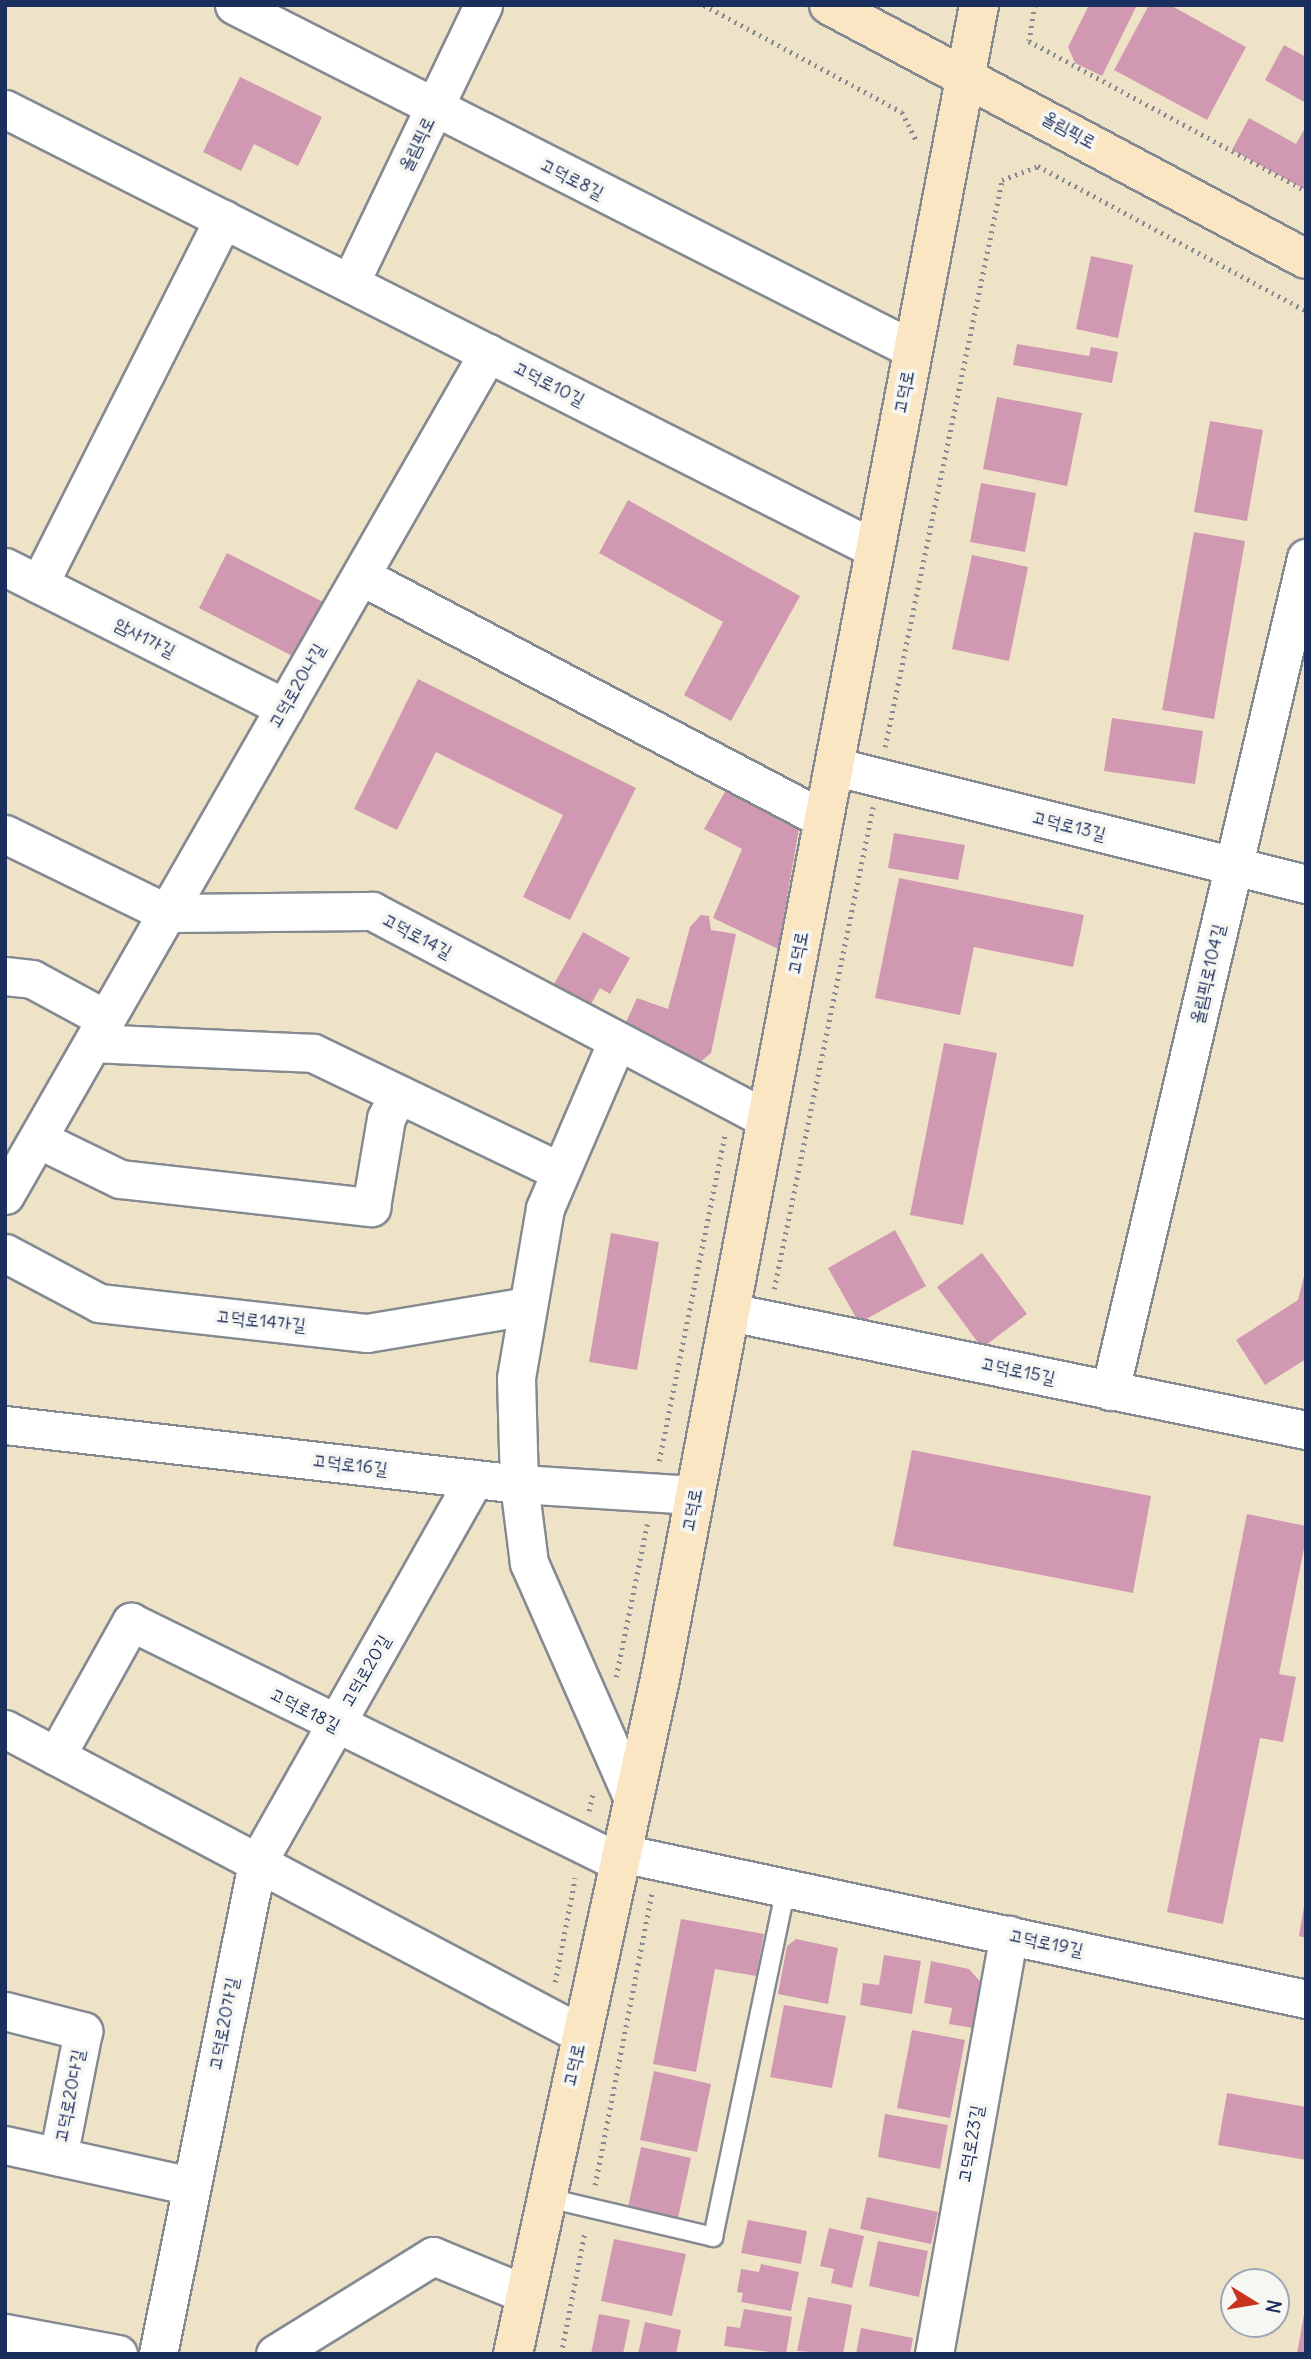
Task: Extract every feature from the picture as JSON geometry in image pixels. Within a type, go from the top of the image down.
[{"type":"main road","name":"올림픽로","points":[[829,5],[964,74],[1306,259]]},
{"type":"main road","name":"고덕로","points":[[513,2354],[523,2294],[633,1799],[695,1495],[979,5]]},
{"type":"street","name":"고덕로8길","points":[[234,5],[433,110],[912,349]]},
{"type":"street","name":"올림픽로","points":[[350,283],[483,5]]},
{"type":"street","name":"고덕로10길","points":[[5,109],[874,549]]},
{"type":"street","points":[[39,584],[223,219]]},
{"type":"street","name":"고덕로20나길","points":[[5,1195],[488,353]]},
{"type":"street","name":"올림픽로104길","points":[[1110,1391],[1306,558]]},
{"type":"street","name":"암사1가길","points":[[5,567],[285,708]]},
{"type":"street","points":[[360,576],[823,820]]},
{"type":"street","name":"고덕로13길","points":[[833,766],[1306,884]]},
{"type":"street","name":"고덕로14길","points":[[5,834],[167,913],[372,911],[766,1119]]},
{"type":"street","points":[[5,976],[32,979],[100,1031],[313,1053],[559,1171]]},
{"type":"street","points":[[617,1041],[545,1208],[516,1378],[519,1484],[529,1563],[633,1799]]},
{"type":"street","points":[[38,1139],[120,1179],[371,1207],[386,1118],[399,1094]]},
{"type":"street","name":"고덕로14가길","points":[[5,1253],[99,1303],[367,1333],[528,1306]]},
{"type":"street","name":"고덕로15길","points":[[730,1312],[1306,1430]]},
{"type":"street","name":"고덕로16길","points":[[5,1425],[519,1484],[695,1495]]},
{"type":"street","name":"고덕로20길","points":[[257,1863],[474,1479]]},
{"type":"street","name":"고덕로18길","points":[[56,1756],[131,1622],[335,1725],[582,1844],[620,1858]]},
{"type":"street","points":[[5,1729],[581,2034]]},
{"type":"street","name":"고덕로19길","points":[[620,1858],[658,1861],[1306,1999]]},
{"type":"street","name":"고덕로20가길","points":[[158,2354],[257,1863]]},
{"type":"street","name":"고덕로23길","points":[[934,2354],[1009,1935]]},
{"type":"street","name":"고덕로20다길","points":[[5,2011],[83,2032],[58,2157]]},
{"type":"street","points":[[5,2145],[192,2186]]},
{"type":"street","points":[[275,2354],[433,2256],[523,2294]]},
{"type":"street","points":[[5,2333],[118,2354]]},
{"type":"lane","points":[[544,2197],[713,2237],[786,1888]]},
{"type":"path","points":[[704,5],[902,112],[923,153]]},
{"type":"path","points":[[1035,5],[1028,41],[1306,191]]},
{"type":"path","points":[[767,1320],[1002,180],[1038,166],[1306,311]]},
{"type":"path","points":[[615,1680],[732,1101]]},
{"type":"path","points":[[548,2017],[594,1783]]},
{"type":"path","points":[[561,2354],[658,1861]]},
{"type":"building","points":[[1089,5],[1137,5],[1102,76],[1075,63],[1068,47]]},
{"type":"building","points":[[1149,5],[1170,5],[1246,47],[1207,120],[1114,70]]},
{"type":"building","points":[[1284,45],[1306,57],[1306,103],[1265,80]]},
{"type":"building","points":[[240,77],[322,117],[298,166],[254,144],[241,171],[203,152]]},
{"type":"building","points":[[1249,118],[1296,144],[1306,126],[1306,190],[1232,150]]},
{"type":"building","points":[[1091,256],[1133,265],[1118,338],[1076,329]]},
{"type":"building","points":[[1017,344],[1089,356],[1091,347],[1118,352],[1112,383],[1013,365]]},
{"type":"building","points":[[997,397],[1082,413],[1067,486],[983,469]]},
{"type":"building","points":[[1210,421],[1263,430],[1247,521],[1194,512]]},
{"type":"building","points":[[981,483],[1036,493],[1025,552],[970,542]]},
{"type":"building","points":[[628,500],[800,596],[731,721],[684,695],[723,622],[599,553]]},
{"type":"building","points":[[1194,532],[1245,541],[1214,719],[1162,710]]},
{"type":"building","points":[[227,553],[325,603],[296,658],[199,608]]},
{"type":"building","points":[[972,555],[1028,567],[1009,661],[952,649]]},
{"type":"building","points":[[418,679],[636,788],[570,920],[523,897],[563,815],[436,752],[397,830],[354,809]]},
{"type":"building","points":[[1112,718],[1203,731],[1195,784],[1104,771]]},
{"type":"building","points":[[726,790],[799,829],[778,949],[713,918],[742,849],[704,829]]},
{"type":"building","points":[[894,833],[965,845],[958,880],[888,868]]},
{"type":"building","points":[[899,878],[1084,915],[1073,967],[974,947],[960,1015],[875,998]]},
{"type":"building","points":[[701,915],[709,916],[711,930],[736,934],[711,1053],[697,1065],[621,1033],[637,998],[668,1009],[690,927]]},
{"type":"building","points":[[583,932],[630,958],[610,994],[600,988],[586,1013],[549,993]]},
{"type":"building","points":[[944,1043],[997,1053],[963,1225],[910,1215]]},
{"type":"building","points":[[895,1230],[926,1286],[859,1323],[828,1268]]},
{"type":"building","points":[[611,1233],[659,1242],[637,1370],[589,1362]]},
{"type":"building","points":[[982,1253],[1027,1314],[982,1348],[937,1287]]},
{"type":"building","points":[[1306,1268],[1306,1359],[1265,1385],[1236,1340],[1298,1300]]},
{"type":"building","points":[[912,1450],[1151,1496],[1133,1593],[893,1546]]},
{"type":"building","points":[[1247,1514],[1306,1526],[1306,1538],[1279,1674],[1296,1677],[1283,1742],[1260,1738],[1223,1924],[1167,1912]]},
{"type":"building","points":[[1306,1906],[1306,1938],[1299,1936]]},
{"type":"building","points":[[681,1919],[764,1934],[756,1976],[715,1969],[696,2072],[653,2064]]},
{"type":"building","points":[[796,1939],[838,1948],[828,2004],[778,1994],[787,1946]]},
{"type":"building","points":[[884,1955],[921,1961],[912,2014],[860,2005],[863,1983],[879,1985]]},
{"type":"building","points":[[931,1961],[969,1969],[987,1989],[979,2029],[949,2024],[952,2008],[924,2003]]},
{"type":"building","points":[[784,2005],[846,2016],[832,2088],[770,2077]]},
{"type":"building","points":[[912,2030],[965,2040],[950,2118],[897,2108]]},
{"type":"building","points":[[654,2071],[711,2084],[697,2152],[640,2140]]},
{"type":"building","points":[[1227,2093],[1306,2107],[1306,2160],[1218,2145]]},
{"type":"building","points":[[885,2114],[948,2125],[940,2169],[878,2157]]},
{"type":"building","points":[[641,2147],[691,2158],[678,2218],[628,2207]]},
{"type":"building","points":[[867,2197],[938,2212],[931,2244],[860,2229]]},
{"type":"building","points":[[748,2220],[807,2231],[801,2264],[741,2253]]},
{"type":"building","points":[[829,2228],[864,2236],[852,2288],[831,2283],[834,2269],[820,2266]]},
{"type":"building","points":[[614,2239],[686,2254],[672,2316],[601,2301]]},
{"type":"building","points":[[878,2241],[928,2251],[919,2297],[869,2286]]},
{"type":"building","points":[[761,2264],[799,2272],[791,2311],[741,2302],[743,2293],[737,2292],[741,2269],[759,2272]]},
{"type":"building","points":[[808,2297],[852,2305],[843,2354],[797,2351]]},
{"type":"building","points":[[744,2309],[792,2317],[786,2354],[724,2346],[727,2326],[740,2328]]},
{"type":"building","points":[[599,2314],[630,2320],[623,2354],[591,2354]]},
{"type":"building","points":[[1304,2314],[1306,2354],[1297,2354]]},
{"type":"building","points":[[645,2322],[681,2330],[676,2354],[638,2354]]},
{"type":"building","points":[[861,2328],[913,2338],[910,2354],[856,2354]]}]
